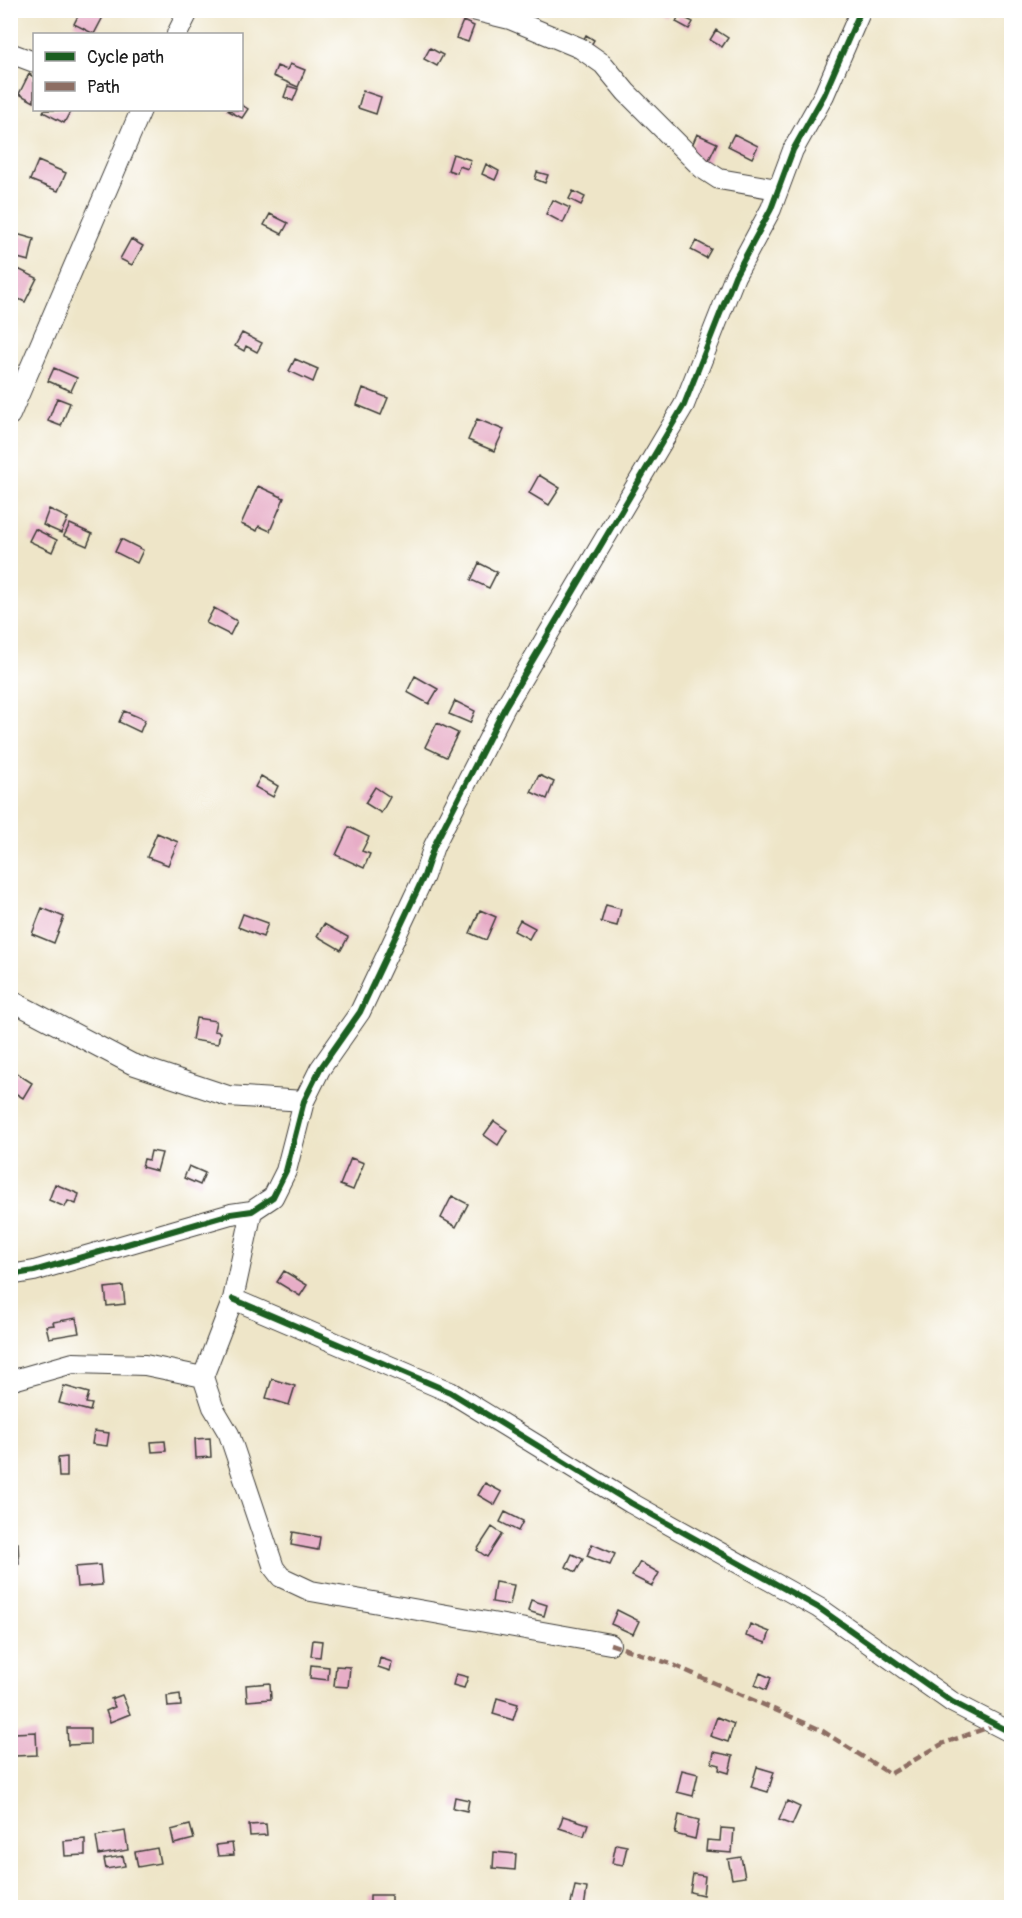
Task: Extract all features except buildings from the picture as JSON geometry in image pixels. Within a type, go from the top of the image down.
[{"type":"street","points":[[178,33],[189,10]]},
{"type":"street","points":[[473,10],[510,19],[580,48],[603,64],[640,106],[702,168],[719,179],[777,189]]},
{"type":"street","points":[[10,1275],[34,1271],[231,1214],[252,1211],[273,1197],[286,1171],[304,1101],[320,1069],[360,1012],[424,876],[434,846],[504,706],[684,405],[735,276],[771,209],[793,150],[824,95],[861,10]]},
{"type":"street","points":[[10,53],[33,62]]},
{"type":"street","points":[[10,415],[141,111]]},
{"type":"street","points":[[10,1000],[132,1064],[228,1096],[304,1101]]},
{"type":"street","points":[[252,1211],[233,1299],[203,1377],[213,1407],[229,1434],[274,1569],[281,1577],[310,1591],[610,1644]]},
{"type":"street","points":[[233,1299],[450,1392],[631,1503],[819,1608],[952,1702],[1011,1733]]},
{"type":"street","points":[[10,1381],[74,1363],[145,1365],[203,1377]]},
{"type":"marked path","points":[[610,1644],[671,1664],[821,1730],[890,1774],[944,1743],[995,1725]]},
{"type":"cycle path","points":[[10,1275],[34,1271],[231,1214],[252,1211],[273,1197],[286,1171],[304,1101],[320,1069],[360,1012],[424,876],[434,846],[505,707],[684,405],[735,276],[771,209],[793,150],[824,95],[861,10]]},
{"type":"cycle path","points":[[233,1299],[450,1392],[631,1503],[819,1608],[952,1702],[1012,1733]]}]
